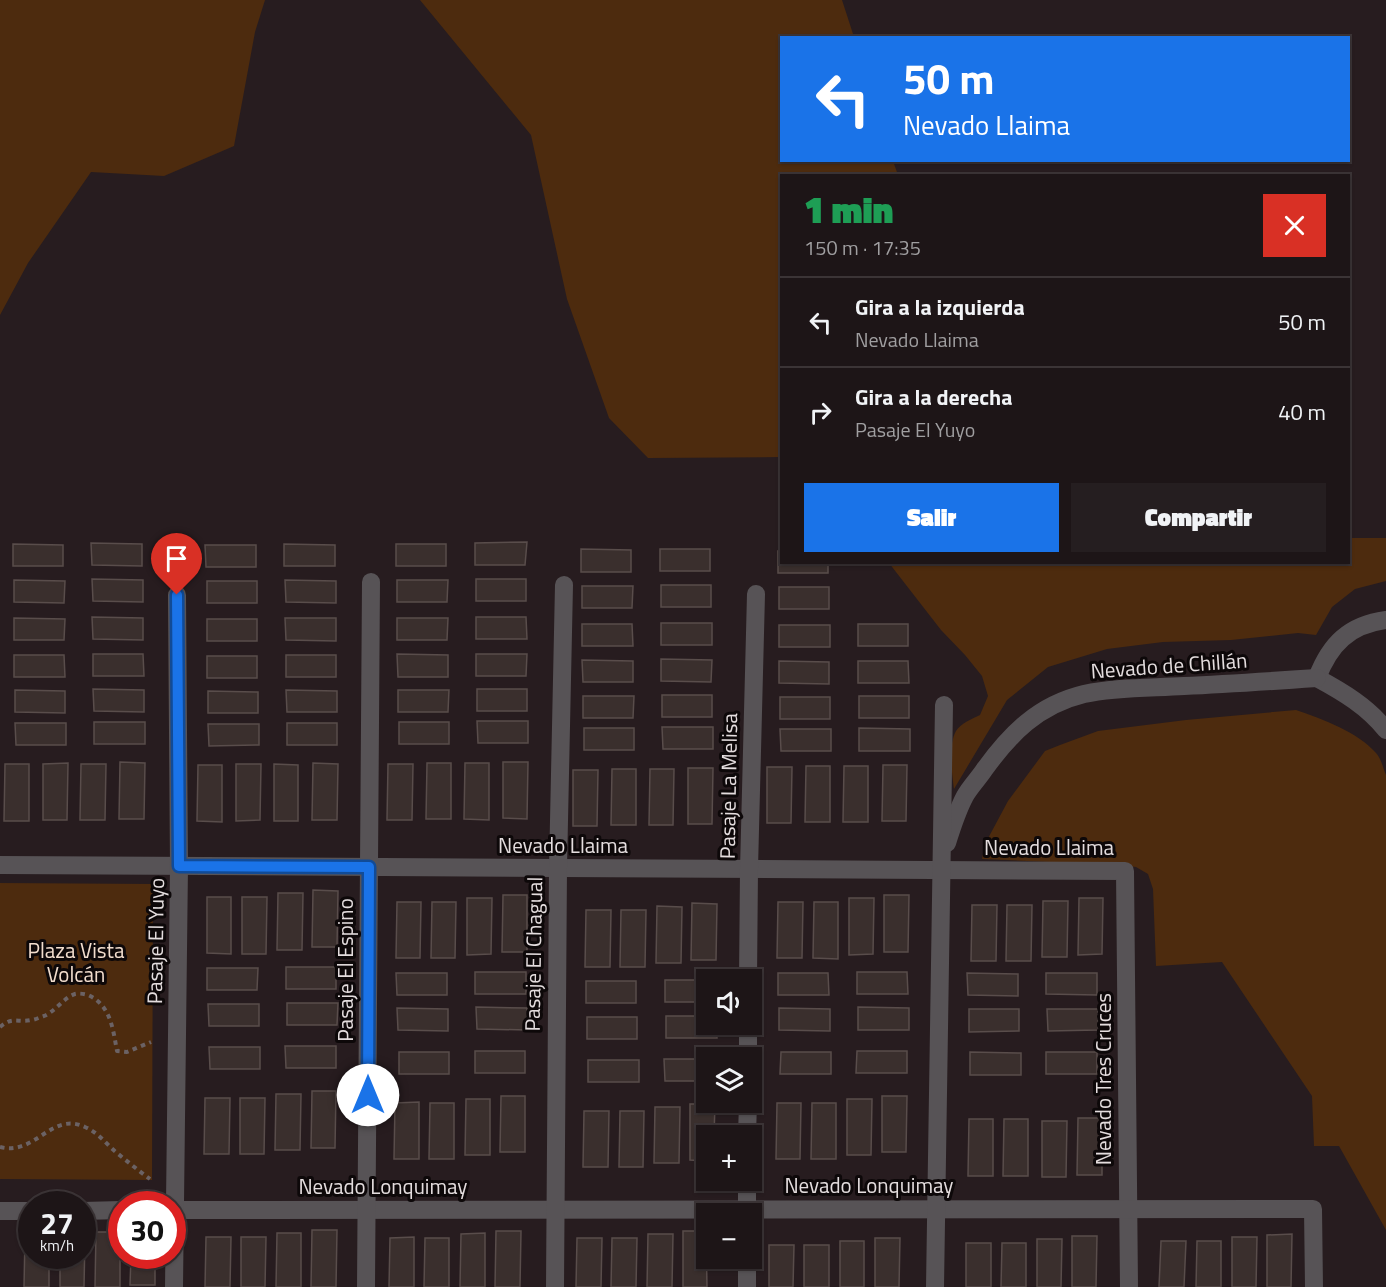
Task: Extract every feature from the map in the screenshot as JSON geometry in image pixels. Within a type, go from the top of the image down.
[{"type":"street","name":"Pasaje El Espino","points":[[366,1287],[371,582]]},
{"type":"street","name":"Pasaje El Chagual","points":[[555,1287],[558,868],[564,585]]},
{"type":"street","name":"Pasaje La Melisa","points":[[748,969],[756,594]]},
{"type":"street","name":"Pasaje El Yuyo","points":[[174,1191],[179,866],[177,595]]},
{"type":"street","points":[[1386,620],[1356,628],[1343,638],[1331,649],[1317,678],[1342,691],[1364,707],[1386,730]]},
{"type":"street","name":"Nevado de Chillán","points":[[942,864],[956,815],[967,794],[999,749],[1017,730],[1038,714],[1059,703],[1104,690],[1317,678]]},
{"type":"street","name":"Nevado de Chillán","points":[[935,1287],[944,705]]},
{"type":"street","name":"Nevado Llaima","points":[[0,865],[749,869],[942,864],[1125,871]]},
{"type":"street","name":"Nevado Tres Cruces","points":[[1125,871],[1129,1287]]},
{"type":"street","name":"Nevado Lonquimay","points":[[762,1211],[1313,1209],[1314,1287]]},
{"type":"street","name":"Nevado Lonquimay","points":[[186,1210],[696,1210]]},
{"type":"street","points":[[0,1211],[18,1211]]},
{"type":"street","name":"Pasaje El Yuyo","points":[[174,1269],[174,1287]]},
{"type":"street","points":[[747,1269],[747,1287]]},
{"type":"path","points":[[0,1027],[7,1021],[30,1021],[48,1015],[75,994],[86,994],[102,1004],[107,1012],[117,1051],[128,1052],[177,1032]]},
{"type":"path","points":[[0,1147],[9,1149],[22,1147],[61,1124],[83,1125],[95,1131],[127,1162],[152,1180]]},
{"type":"green space","points":[[0,0],[265,0],[255,32],[234,146],[164,176],[91,172],[28,263],[0,315]]},
{"type":"green space","points":[[420,0],[842,0],[854,36],[780,36],[780,162],[893,162],[898,174],[780,174],[780,457],[648,458],[609,418],[567,299],[531,135]]},
{"type":"green space","points":[[1350,538],[1386,538],[1386,581],[1355,589],[1332,607],[1316,635],[1298,633],[1231,640],[1163,642],[1107,649],[1048,667],[1007,700],[954,789],[951,760],[956,731],[967,721],[980,715],[988,696],[982,676],[941,630],[890,564],[1350,564]]},
{"type":"green space","points":[[1296,710],[1328,722],[1360,739],[1378,755],[1386,775],[1386,1230],[1339,1146],[1314,1146],[1312,1096],[1222,962],[1156,966],[1153,889],[1148,874],[1136,867],[1117,865],[982,859],[985,844],[1008,801],[1045,751],[1098,731]]},
{"type":"green space","name":"Plaza Vista Volcán","points":[[0,883],[153,884],[152,1180],[0,1179]]},
{"type":"building","points":[[527,542],[525,565],[475,565],[475,543]]},
{"type":"building","points":[[91,543],[142,544],[142,566],[92,565]]},
{"type":"building","points":[[13,544],[63,545],[63,566],[13,566]]},
{"type":"building","points":[[284,544],[335,545],[335,566],[284,566]]},
{"type":"building","points":[[396,544],[446,544],[446,566],[396,566]]},
{"type":"building","points":[[205,545],[256,545],[256,567],[206,567]]},
{"type":"building","points":[[581,549],[631,550],[631,572],[581,572]]},
{"type":"building","points":[[660,549],[710,549],[710,571],[660,571]]},
{"type":"building","points":[[778,551],[780,551],[780,564],[828,564],[828,573],[778,573]]},
{"type":"building","points":[[92,579],[143,580],[143,602],[93,601]]},
{"type":"building","points":[[476,579],[526,579],[526,601],[476,601]]},
{"type":"building","points":[[14,580],[65,581],[64,603],[14,602]]},
{"type":"building","points":[[285,580],[336,581],[336,603],[286,602]]},
{"type":"building","points":[[397,580],[448,580],[447,602],[397,602]]},
{"type":"building","points":[[207,581],[257,581],[257,603],[207,603]]},
{"type":"building","points":[[661,585],[711,585],[711,607],[661,607]]},
{"type":"building","points":[[582,586],[633,586],[632,608],[582,608]]},
{"type":"building","points":[[779,587],[829,587],[829,609],[779,609]]},
{"type":"building","points":[[92,617],[143,618],[143,640],[93,639]]},
{"type":"building","points":[[476,617],[526,617],[527,639],[476,639]]},
{"type":"building","points":[[14,618],[65,619],[64,640],[14,640]]},
{"type":"building","points":[[285,618],[336,618],[336,641],[286,640]]},
{"type":"building","points":[[397,618],[448,618],[447,640],[397,640]]},
{"type":"building","points":[[207,619],[257,619],[257,641],[207,641]]},
{"type":"building","points":[[661,623],[712,623],[712,645],[661,645]]},
{"type":"building","points":[[582,624],[632,624],[633,646],[582,646]]},
{"type":"building","points":[[858,624],[908,624],[908,646],[858,646]]},
{"type":"building","points":[[779,625],[830,625],[830,647],[779,647]]},
{"type":"building","points":[[93,654],[143,654],[144,676],[93,676]]},
{"type":"building","points":[[397,654],[448,655],[448,677],[398,677]]},
{"type":"building","points":[[476,654],[527,654],[526,676],[476,676]]},
{"type":"building","points":[[14,655],[64,655],[65,677],[14,677]]},
{"type":"building","points":[[286,655],[336,655],[336,677],[286,677]]},
{"type":"building","points":[[207,656],[257,656],[257,678],[207,678]]},
{"type":"building","points":[[661,659],[712,660],[711,682],[661,681]]},
{"type":"building","points":[[582,660],[633,661],[633,682],[583,682]]},
{"type":"building","points":[[779,661],[829,662],[829,684],[779,683]]},
{"type":"building","points":[[858,661],[908,661],[909,683],[858,683]]},
{"type":"building","points":[[93,689],[144,690],[144,712],[94,711]]},
{"type":"building","points":[[477,689],[527,689],[527,711],[477,711]]},
{"type":"building","points":[[15,690],[65,691],[65,713],[15,712]]},
{"type":"building","points":[[286,690],[337,691],[337,712],[287,712]]},
{"type":"building","points":[[398,690],[449,690],[448,712],[398,712]]},
{"type":"building","points":[[208,691],[258,692],[258,713],[208,713]]},
{"type":"building","points":[[662,695],[712,695],[712,717],[662,717]]},
{"type":"building","points":[[583,696],[634,696],[633,718],[583,718]]},
{"type":"building","points":[[859,696],[909,696],[909,718],[859,718]]},
{"type":"building","points":[[780,697],[830,697],[830,719],[780,719]]},
{"type":"building","points":[[477,721],[528,721],[528,743],[478,743]]},
{"type":"building","points":[[94,722],[145,722],[145,744],[94,744]]},
{"type":"building","points":[[399,722],[449,722],[449,744],[399,744]]},
{"type":"building","points":[[15,723],[66,723],[66,745],[16,745]]},
{"type":"building","points":[[287,723],[337,723],[337,745],[287,745]]},
{"type":"building","points":[[208,724],[259,724],[259,745],[209,746]]},
{"type":"building","points":[[662,727],[713,727],[713,749],[663,749]]},
{"type":"building","points":[[584,728],[634,728],[634,750],[584,750]]},
{"type":"building","points":[[859,728],[910,729],[910,751],[859,751]]},
{"type":"building","points":[[780,729],[831,729],[831,751],[781,751]]},
{"type":"building","points":[[120,762],[145,763],[144,819],[119,819]]},
{"type":"building","points":[[503,762],[528,762],[527,819],[503,818]]},
{"type":"building","points":[[68,763],[67,820],[43,820],[43,764]]},
{"type":"building","points":[[313,763],[338,764],[337,820],[312,820]]},
{"type":"building","points":[[427,763],[451,763],[451,819],[426,819]]},
{"type":"building","points":[[465,763],[489,763],[489,820],[464,819]]},
{"type":"building","points":[[5,764],[29,764],[29,821],[4,821]]},
{"type":"building","points":[[81,764],[106,764],[105,820],[80,820]]},
{"type":"building","points":[[236,764],[261,764],[260,820],[236,821]]},
{"type":"building","points":[[274,764],[298,765],[298,821],[274,821]]},
{"type":"building","points":[[388,764],[413,764],[412,820],[387,820]]},
{"type":"building","points":[[198,765],[222,765],[222,822],[197,821]]},
{"type":"building","points":[[883,765],[907,765],[906,821],[882,821]]},
{"type":"building","points":[[806,766],[830,766],[830,822],[805,822]]},
{"type":"building","points":[[844,766],[868,766],[868,822],[843,822]]},
{"type":"building","points":[[767,767],[792,767],[791,823],[767,823]]},
{"type":"building","points":[[688,768],[713,768],[712,824],[688,824]]},
{"type":"building","points":[[612,769],[636,769],[636,825],[611,825]]},
{"type":"building","points":[[650,769],[674,769],[673,825],[649,825]]},
{"type":"building","points":[[573,770],[598,770],[597,826],[573,826]]},
{"type":"building","points":[[313,890],[338,891],[337,947],[312,947]]},
{"type":"building","points":[[278,893],[303,893],[302,950],[277,950]]},
{"type":"building","points":[[503,895],[527,895],[527,952],[502,952]]},
{"type":"building","points":[[884,895],[909,895],[908,952],[884,952]]},
{"type":"building","points":[[207,897],[231,897],[231,954],[207,953]]},
{"type":"building","points":[[242,897],[267,897],[266,954],[242,954]]},
{"type":"building","points":[[467,898],[492,898],[491,954],[467,955]]},
{"type":"building","points":[[849,898],[874,898],[873,954],[849,955]]},
{"type":"building","points":[[1079,898],[1103,898],[1102,954],[1078,955]]},
{"type":"building","points":[[1043,901],[1068,901],[1067,957],[1042,957]]},
{"type":"building","points":[[397,902],[421,902],[420,958],[396,958]]},
{"type":"building","points":[[432,902],[456,902],[455,958],[431,958]]},
{"type":"building","points":[[778,902],[803,902],[802,958],[777,958]]},
{"type":"building","points":[[814,902],[838,902],[838,959],[813,958]]},
{"type":"building","points":[[692,903],[717,904],[716,960],[691,960]]},
{"type":"building","points":[[972,905],[997,905],[996,961],[971,961]]},
{"type":"building","points":[[1007,905],[1032,905],[1031,961],[1006,961]]},
{"type":"building","points":[[657,906],[682,907],[681,963],[656,963]]},
{"type":"building","points":[[586,910],[611,910],[610,967],[585,967]]},
{"type":"building","points":[[621,910],[646,910],[645,967],[620,967]]},
{"type":"building","points":[[286,967],[336,967],[336,989],[286,989]]},
{"type":"building","points":[[207,968],[258,968],[257,990],[207,990]]},
{"type":"building","points":[[475,972],[526,972],[526,994],[475,994]]},
{"type":"building","points":[[857,972],[907,972],[908,994],[857,994]]},
{"type":"building","points":[[396,973],[447,973],[447,995],[397,995]]},
{"type":"building","points":[[778,973],[828,973],[829,995],[778,995]]},
{"type":"building","points":[[967,973],[1018,974],[1018,996],[968,995]]},
{"type":"building","points":[[1046,973],[1097,973],[1097,995],[1046,994]]},
{"type":"building","points":[[665,980],[696,980],[696,1002],[665,1002]]},
{"type":"building","points":[[586,981],[636,981],[636,1003],[586,1003]]},
{"type":"building","points":[[287,1003],[338,1003],[337,1025],[287,1025]]},
{"type":"building","points":[[208,1004],[259,1004],[259,1026],[209,1026]]},
{"type":"building","points":[[476,1007],[527,1008],[527,1030],[477,1029]]},
{"type":"building","points":[[858,1007],[909,1008],[909,1030],[858,1030]]},
{"type":"building","points":[[397,1008],[448,1009],[448,1031],[398,1030]]},
{"type":"building","points":[[779,1008],[830,1009],[830,1031],[779,1030]]},
{"type":"building","points":[[969,1009],[1019,1009],[1019,1031],[969,1032]]},
{"type":"building","points":[[1047,1009],[1098,1009],[1098,1030],[1048,1031]]},
{"type":"building","points":[[666,1016],[696,1016],[696,1035],[717,1035],[717,1038],[666,1038]]},
{"type":"building","points":[[587,1017],[637,1017],[637,1039],[587,1039]]},
{"type":"building","points":[[285,1046],[336,1046],[336,1068],[286,1068]]},
{"type":"building","points":[[209,1047],[260,1047],[260,1069],[210,1069]]},
{"type":"building","points":[[475,1051],[525,1051],[525,1073],[475,1073]]},
{"type":"building","points":[[857,1051],[907,1051],[907,1073],[856,1073]]},
{"type":"building","points":[[399,1052],[449,1052],[449,1074],[399,1074]]},
{"type":"building","points":[[781,1052],[831,1052],[831,1074],[780,1074]]},
{"type":"building","points":[[970,1052],[1021,1053],[1021,1075],[970,1075]]},
{"type":"building","points":[[1046,1052],[1097,1052],[1097,1074],[1046,1074]]},
{"type":"building","points":[[664,1059],[696,1059],[696,1081],[665,1081]]},
{"type":"building","points":[[588,1060],[639,1060],[639,1082],[588,1082]]},
{"type":"building","points":[[312,1091],[336,1091],[335,1148],[311,1148]]},
{"type":"building","points":[[276,1094],[301,1094],[300,1150],[275,1150]]},
{"type":"building","points":[[501,1096],[525,1096],[525,1152],[500,1152]]},
{"type":"building","points":[[882,1096],[907,1096],[906,1152],[882,1152]]},
{"type":"building","points":[[205,1098],[230,1098],[229,1154],[204,1154]]},
{"type":"building","points":[[240,1098],[265,1098],[264,1154],[240,1154]]},
{"type":"building","points":[[466,1099],[490,1099],[490,1155],[465,1155]]},
{"type":"building","points":[[847,1099],[872,1099],[871,1155],[847,1155]]},
{"type":"building","points":[[419,1102],[419,1159],[394,1159],[395,1103]]},
{"type":"building","points":[[430,1103],[454,1103],[454,1159],[429,1159]]},
{"type":"building","points":[[777,1103],[801,1103],[800,1159],[776,1159]]},
{"type":"building","points":[[812,1103],[836,1103],[836,1159],[811,1159]]},
{"type":"building","points":[[690,1104],[696,1104],[696,1113],[715,1113],[714,1125],[696,1125],[696,1160],[690,1160]]},
{"type":"building","points":[[655,1107],[680,1107],[679,1163],[654,1163]]},
{"type":"building","points":[[584,1111],[609,1111],[608,1167],[583,1167]]},
{"type":"building","points":[[620,1111],[644,1111],[643,1167],[619,1167]]},
{"type":"building","points":[[1078,1118],[1102,1118],[1102,1175],[1077,1175]]},
{"type":"building","points":[[969,1119],[993,1119],[993,1176],[968,1176]]},
{"type":"building","points":[[1004,1119],[1028,1119],[1028,1176],[1003,1176]]},
{"type":"building","points":[[1042,1121],[1067,1121],[1066,1177],[1042,1177]]},
{"type":"building","points":[[312,1230],[337,1230],[336,1287],[311,1287]]},
{"type":"building","points":[[496,1231],[521,1231],[520,1287],[495,1287]]},
{"type":"building","points":[[683,1231],[696,1231],[696,1269],[707,1269],[707,1287],[683,1287]]},
{"type":"building","points":[[96,1232],[108,1232],[108,1269],[120,1269],[120,1287],[95,1287]]},
{"type":"building","points":[[277,1233],[301,1233],[301,1287],[276,1287]]},
{"type":"building","points":[[485,1233],[485,1287],[460,1287],[461,1234]]},
{"type":"building","points":[[648,1234],[673,1234],[672,1287],[647,1287]]},
{"type":"building","points":[[1292,1234],[1291,1287],[1267,1287],[1267,1235]]},
{"type":"building","points":[[1072,1236],[1097,1236],[1096,1287],[1072,1287]]},
{"type":"building","points":[[206,1237],[231,1237],[230,1287],[205,1287]]},
{"type":"building","points":[[241,1237],[266,1237],[265,1287],[241,1287]]},
{"type":"building","points":[[414,1237],[414,1287],[389,1287],[390,1238]]},
{"type":"building","points":[[1232,1237],[1257,1237],[1256,1287],[1232,1287]]},
{"type":"building","points":[[425,1238],[449,1238],[449,1287],[424,1287]]},
{"type":"building","points":[[577,1238],[602,1238],[601,1287],[576,1287]]},
{"type":"building","points":[[612,1238],[637,1238],[636,1287],[611,1287]]},
{"type":"building","points":[[875,1238],[900,1238],[899,1287],[875,1287]]},
{"type":"building","points":[[1037,1239],[1062,1239],[1061,1287],[1037,1287]]},
{"type":"building","points":[[840,1241],[864,1241],[864,1287],[840,1287]]},
{"type":"building","points":[[1161,1241],[1186,1241],[1184,1287],[1159,1287]]},
{"type":"building","points":[[1197,1241],[1221,1241],[1221,1287],[1196,1287]]},
{"type":"building","points":[[966,1243],[991,1243],[991,1287],[966,1287]]},
{"type":"building","points":[[1002,1243],[1026,1243],[1026,1287],[1001,1287]]},
{"type":"building","points":[[769,1245],[794,1245],[793,1287],[769,1287]]},
{"type":"building","points":[[804,1245],[829,1245],[829,1287],[804,1287]]},
{"type":"building","points":[[24,1269],[49,1269],[49,1287],[24,1287]]},
{"type":"building","points":[[60,1269],[84,1269],[84,1287],[60,1287]]},
{"type":"building","points":[[131,1269],[155,1269],[155,1285],[130,1285]]},
{"type":"route","points":[[177,595],[179,866],[369,867],[368,1095]]}]
